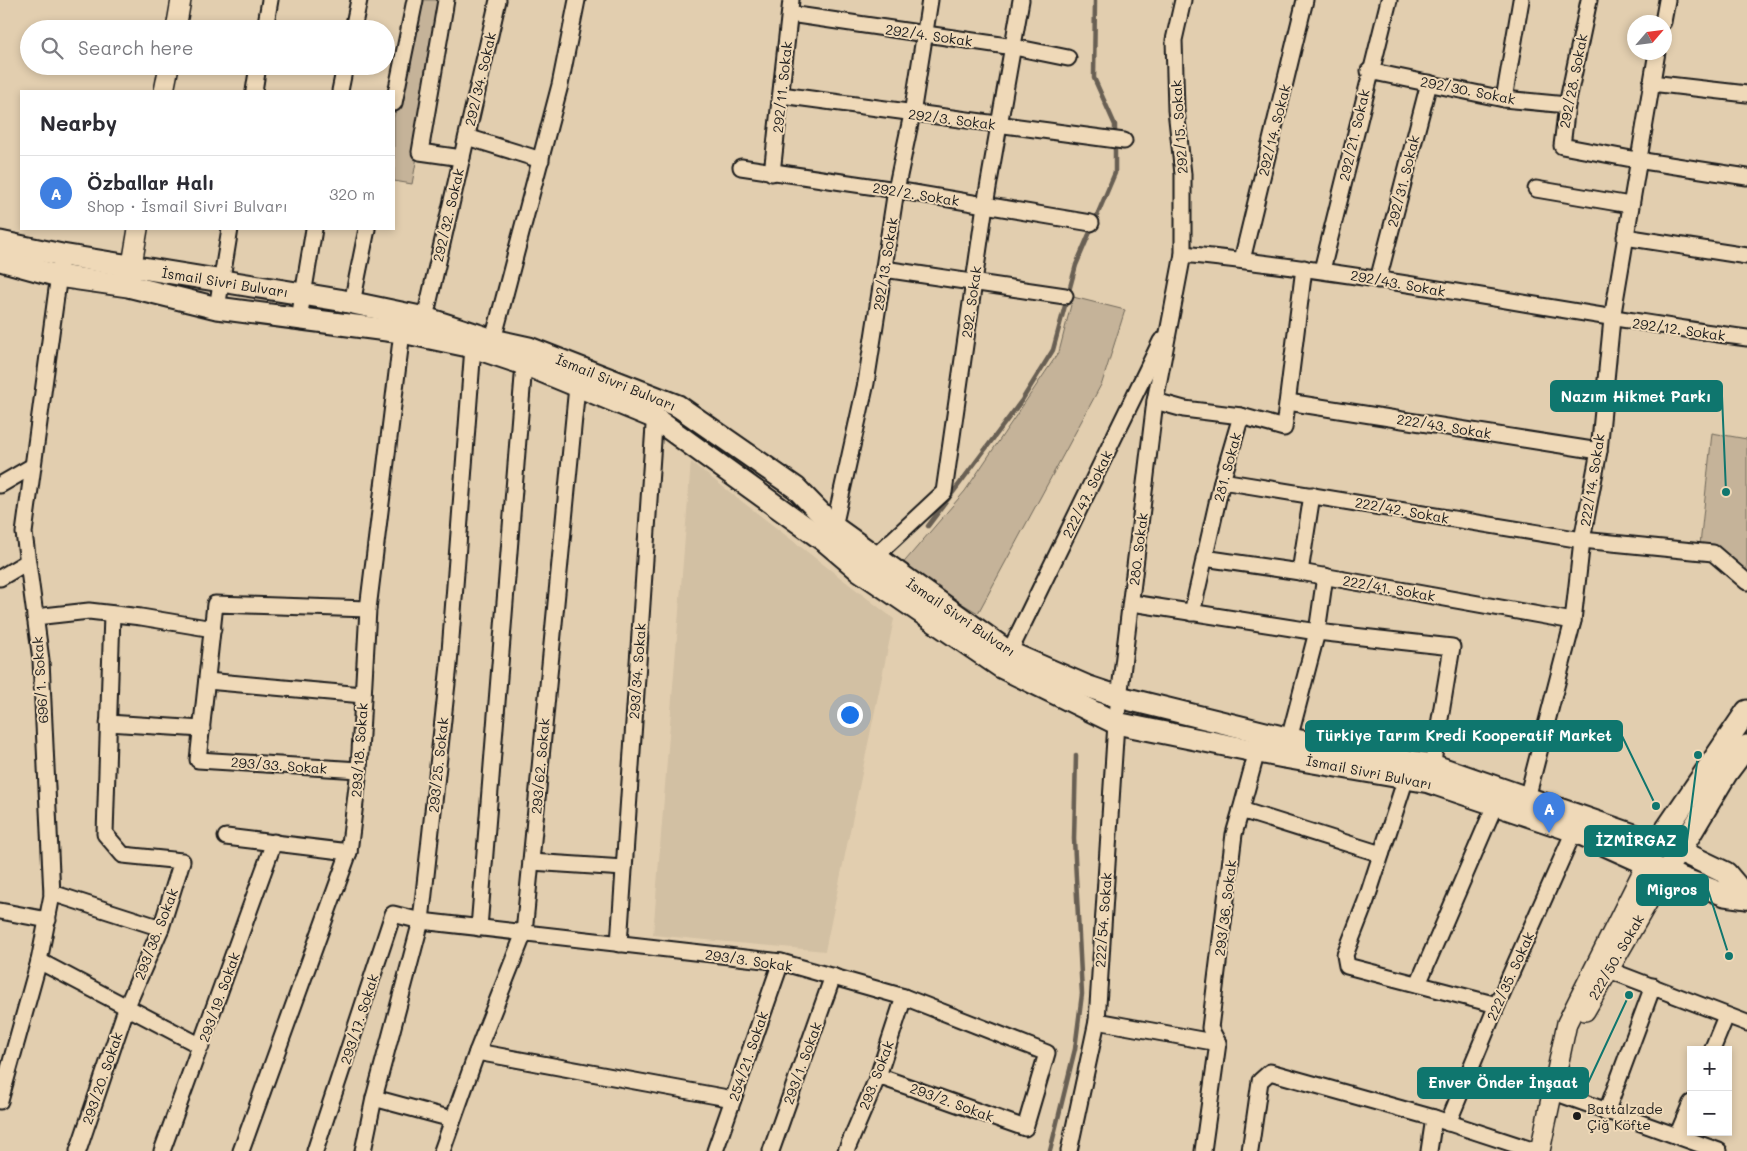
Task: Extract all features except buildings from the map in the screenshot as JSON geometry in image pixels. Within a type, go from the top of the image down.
[{"type":"main road","name":"İsmail Sivri Bulvarı","points":[[0,242],[60,266]]},
{"type":"main road","name":"İsmail Sivri Bulvarı","points":[[0,260],[130,276],[221,282],[302,294],[424,318],[493,340],[529,348],[578,376],[656,407],[826,542],[867,564],[1006,660],[1116,723],[1257,751],[1287,748],[1431,774],[1525,806],[1657,842],[1680,851],[1726,873],[1747,898]]},
{"type":"main road","name":"İsmail Sivri Bulvarı","points":[[130,276],[217,308],[402,332],[473,347],[524,364],[578,376]]},
{"type":"main road","name":"İsmail Sivri Bulvarı","points":[[656,407],[678,406],[796,488],[867,564]]},
{"type":"main road","name":"İsmail Sivri Bulvarı","points":[[1006,660],[1119,697],[1287,748],[1406,778],[1431,774],[1495,805],[1525,806],[1655,868],[1725,895],[1747,898]]},
{"type":"main road","points":[[1657,842],[1747,711]]},
{"type":"main road","points":[[1680,851],[1726,774],[1747,746]]},
{"type":"street","points":[[178,20],[181,0]]},
{"type":"street","points":[[267,20],[270,0]]},
{"type":"street","points":[[355,20],[359,0]]},
{"type":"street","points":[[395,98],[415,0]]},
{"type":"street","name":"292/32. Sokak","points":[[424,318],[462,158],[420,152],[446,0]]},
{"type":"street","name":"292/34. Sokak","points":[[462,158],[498,0]]},
{"type":"street","points":[[493,340],[560,85],[577,0]]},
{"type":"street","name":"292/13. Sokak","points":[[834,527],[866,383],[896,190],[912,114],[930,0]]},
{"type":"street","name":"292. Sokak","points":[[867,564],[944,492],[997,125],[1014,47],[1021,0]]},
{"type":"street","name":"292/15. Sokak","points":[[1183,0],[1174,40],[1176,110],[1183,174],[1183,254]]},
{"type":"street","name":"292/14. Sokak","points":[[1242,260],[1305,0]]},
{"type":"street","name":"292/21. Sokak","points":[[1322,270],[1389,0]]},
{"type":"street","points":[[1504,99],[1521,0]]},
{"type":"street","name":"292/28. Sokak","points":[[1589,0],[1567,105],[1562,146],[1637,160]]},
{"type":"street","points":[[1664,15],[1667,0]]},
{"type":"street","name":"292/4. Sokak","points":[[791,7],[926,34],[1014,47],[1068,58]]},
{"type":"street","name":"292/11. Sokak","points":[[772,173],[791,7]]},
{"type":"street","name":"222/14. Sokak","points":[[1525,806],[1574,621],[1582,540],[1599,451],[1612,320],[1637,160],[1655,60]]},
{"type":"street","name":"292/30. Sokak","points":[[1370,71],[1504,99],[1567,105]]},
{"type":"street","points":[[164,90],[167,75]]},
{"type":"street","points":[[254,90],[257,75]]},
{"type":"street","points":[[340,90],[343,75]]},
{"type":"street","name":"292/31. Sokak","points":[[1378,280],[1429,83]]},
{"type":"street","points":[[1651,83],[1747,94]]},
{"type":"street","name":"292/3. Sokak","points":[[781,95],[1124,141]]},
{"type":"street","points":[[466,137],[541,160]]},
{"type":"street","points":[[1637,160],[1747,177]]},
{"type":"street","name":"292/2. Sokak","points":[[741,167],[896,190],[1092,223]]},
{"type":"street","points":[[1536,189],[1630,205]]},
{"type":"street","points":[[130,276],[138,230]]},
{"type":"street","points":[[217,308],[230,230]]},
{"type":"street","points":[[299,319],[314,230]]},
{"type":"street","points":[[352,303],[367,230]]},
{"type":"street","points":[[1625,237],[1747,256]]},
{"type":"street","name":"292/43. Sokak","points":[[1183,254],[1322,270],[1612,320]]},
{"type":"street","name":"280. Sokak","points":[[1119,697],[1132,603],[1155,401],[1183,254]]},
{"type":"street","name":"696/1. Sokak","points":[[0,1101],[39,961],[52,893],[41,660],[24,533],[31,467],[60,266]]},
{"type":"street","points":[[1288,402],[1304,268]]},
{"type":"street","points":[[884,269],[974,284],[1065,296]]},
{"type":"street","name":"222/47. Sokak","points":[[1006,660],[1172,319]]},
{"type":"street","name":"292/12. Sokak","points":[[1612,320],[1747,338]]},
{"type":"street","name":"293/18. Sokak","points":[[241,1151],[349,852],[359,770],[368,609],[402,332]]},
{"type":"street","name":"293/25. Sokak","points":[[363,1151],[374,1098],[420,921],[449,665],[473,347]]},
{"type":"street","points":[[479,928],[524,364]]},
{"type":"street","name":"293/62. Sokak","points":[[442,1151],[477,1052],[524,933],[578,376]]},
{"type":"street","points":[[1155,401],[1184,409],[1241,416]]},
{"type":"street","name":"281. Sokak","points":[[1192,613],[1222,481],[1241,416],[1284,428],[1288,402]]},
{"type":"street","name":"222/43. Sokak","points":[[1288,402],[1599,451]]},
{"type":"street","name":"293/34. Sokak","points":[[619,944],[656,407]]},
{"type":"street","points":[[0,486],[31,467]]},
{"type":"street","name":"222/42. Sokak","points":[[1222,481],[1582,540],[1713,553],[1747,582]]},
{"type":"street","points":[[1300,572],[1312,495]]},
{"type":"street","name":"222/41. Sokak","points":[[1204,558],[1325,576],[1574,621]]},
{"type":"street","points":[[0,578],[27,562]]},
{"type":"street","points":[[1287,748],[1317,632],[1325,576]]},
{"type":"street","points":[[1132,603],[1317,632],[1452,647],[1431,774]]},
{"type":"street","points":[[112,614],[108,723],[202,729],[215,604],[368,609]]},
{"type":"street","points":[[35,617],[89,611],[213,629]]},
{"type":"street","points":[[207,681],[363,695]]},
{"type":"street","name":"222/54. Sokak","points":[[1069,1151],[1096,1021],[1119,697]]},
{"type":"street","name":"293/38. Sokak","points":[[108,723],[104,834],[123,855],[182,861],[161,928],[126,1006]]},
{"type":"street","name":"293/33. Sokak","points":[[202,729],[198,760],[359,770]]},
{"type":"street","name":"293/36. Sokak","points":[[1203,1151],[1218,1043],[1210,1028],[1234,834],[1257,751]]},
{"type":"street","points":[[1406,778],[1345,955],[1345,962],[1347,966],[1497,1005]]},
{"type":"street","points":[[1418,984],[1495,805]]},
{"type":"street","points":[[1241,810],[1381,854]]},
{"type":"street","name":"222/35. Sokak","points":[[1429,1151],[1441,1120],[1497,1005],[1574,831]]},
{"type":"street","points":[[226,837],[349,852]]},
{"type":"street","name":"293/19. Sokak","points":[[162,1151],[202,1046],[274,842]]},
{"type":"street","name":"222/50. Sokak","points":[[1566,1035],[1576,1027],[1609,970],[1655,868],[1657,842]]},
{"type":"street","name":"222/50. Sokak","points":[[1540,1151],[1554,1092],[1567,1023],[1655,868],[1680,851]]},
{"type":"street","points":[[531,862],[624,868]]},
{"type":"street","points":[[52,893],[161,928]]},
{"type":"street","points":[[0,912],[48,920]]},
{"type":"street","name":"293/17. Sokak","points":[[316,1151],[394,914],[420,921]]},
{"type":"street","name":"293/3. Sokak","points":[[420,921],[781,962],[904,997],[1047,1052],[1026,1128]]},
{"type":"street","points":[[39,961],[202,1046]]},
{"type":"street","name":"254/21. Sokak","points":[[715,1151],[781,962]]},
{"type":"street","points":[[1609,970],[1747,1023]]},
{"type":"street","name":"293/1. Sokak","points":[[771,1151],[833,976]]},
{"type":"street","points":[[1606,1113],[1653,986]]},
{"type":"street","name":"293. Sokak","points":[[846,1151],[878,1076],[904,997]]},
{"type":"street","name":"293/20. Sokak","points":[[78,1151],[126,1006]]},
{"type":"street","points":[[1714,1046],[1726,1016]]},
{"type":"street","points":[[1096,1021],[1218,1043]]},
{"type":"street","points":[[477,1052],[733,1100]]},
{"type":"street","points":[[1250,1151],[1260,1081],[1270,1072],[1441,1120],[1535,1151]]},
{"type":"street","name":"293/2. Sokak","points":[[878,1076],[1026,1128]]},
{"type":"street","points":[[1554,1092],[1606,1113],[1718,1151]]},
{"type":"street","points":[[374,1098],[452,1119]]},
{"type":"street","points":[[1678,1136],[1687,1113]]},
{"type":"shaded area","points":[[416,0],[446,0],[412,184],[395,181],[395,113]]},
{"type":"shaded area","points":[[1073,297],[1125,310],[1102,383],[978,613],[900,567],[965,491],[1059,352]]},
{"type":"shaded area","points":[[1712,433],[1747,439],[1747,579],[1700,545]]},
{"type":"shaded area","points":[[691,462],[894,619],[825,951],[653,935]]},
{"type":"waterway","points":[[928,526],[1022,400],[1053,350],[1076,265],[1115,173],[1115,125],[1094,78],[1095,0]]},
{"type":"waterway","points":[[1050,1151],[1075,1049],[1082,994],[1074,839],[1076,755]]},
{"type":"place","name":"Nazım Hikmet Parkı","points":[[1726,492]]},
{"type":"place","name":"İZMİRGAZ","points":[[1698,755]]},
{"type":"place","name":"Türkiye Tarım Kredi Kooperatif Market","points":[[1656,806]]},
{"type":"place","name":"Özballar Halı","points":[[1549,833]]},
{"type":"place","name":"Migros","points":[[1729,956]]},
{"type":"place","name":"Enver Önder İnşaat","points":[[1629,995]]},
{"type":"place","name":"Battalzade Çiğ Köfte","points":[[1577,1116]]}]
